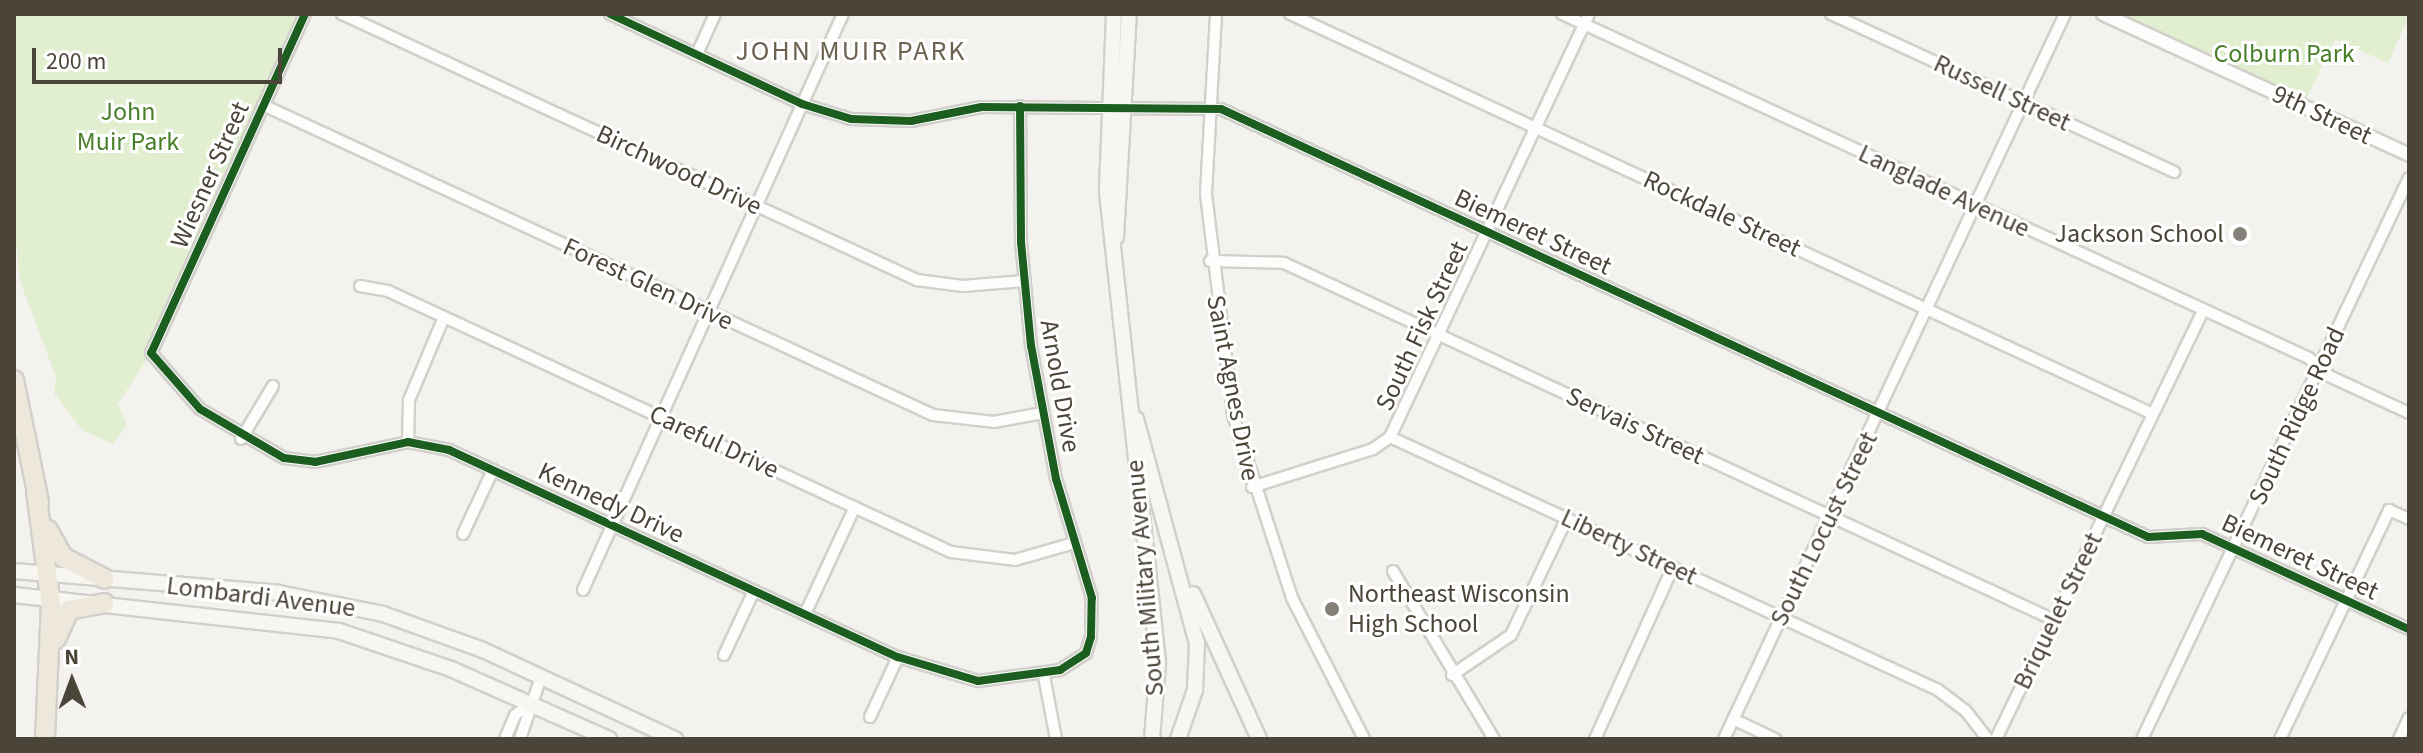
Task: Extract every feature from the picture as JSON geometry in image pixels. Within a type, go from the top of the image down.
[{"type":"highway","points":[[14,380],[36,491],[51,598],[51,665],[45,739]]},
{"type":"highway","points":[[36,491],[60,554],[105,579]]},
{"type":"highway","points":[[51,665],[65,614],[104,603]]},
{"type":"main road","name":"South Military Avenue","points":[[1114,14],[1114,244],[1135,417],[1159,670],[1152,739]]},
{"type":"main road","name":"South Military Avenue","points":[[1114,106],[1129,14]]},
{"type":"main road","name":"South Military Avenue","points":[[1135,417],[1180,572],[1197,671],[1178,739]]},
{"type":"main road","name":"Lombardi Avenue","points":[[14,571],[279,593],[361,609],[442,633],[675,739]]},
{"type":"main road","points":[[1180,572],[1259,739]]},
{"type":"main road","name":"Lombardi Avenue","points":[[14,595],[339,631],[434,662],[609,739]]},
{"type":"street","name":"Wiesner Street","points":[[151,353],[305,14]]},
{"type":"street","name":"Birchwood Drive","points":[[342,14],[917,280],[963,286],[1024,281]]},
{"type":"street","name":"Biemeret Street","points":[[610,14],[802,104],[851,119],[892,122],[1020,106],[1221,109],[2148,537],[2202,534],[2409,629]]},
{"type":"street","points":[[697,54],[715,14]]},
{"type":"street","points":[[583,590],[843,14]]},
{"type":"street","name":"Saint Agnes Drive","points":[[1216,14],[1207,109],[1210,261],[1222,358],[1252,487],[1292,598],[1364,739]]},
{"type":"street","name":"Rockdale Street","points":[[1290,14],[2153,414]]},
{"type":"street","name":"Langlade Avenue","points":[[1562,14],[1587,19],[2203,311],[2409,413]]},
{"type":"street","name":"Russell Street","points":[[1831,14],[2174,172]]},
{"type":"street","name":"South Locust Street","points":[[1724,739],[1929,310],[2065,14]]},
{"type":"street","name":"9th Street","points":[[2103,14],[2409,155]]},
{"type":"street","name":"South Fisk Street","points":[[1390,437],[1587,19]]},
{"type":"street","name":"Forest Glen Drive","points":[[263,105],[933,415],[994,422],[1042,413]]},
{"type":"street","name":"Arnold Drive","points":[[1020,106],[1024,281],[1042,413],[1074,543],[1092,598],[1091,637],[1077,662]]},
{"type":"street","name":"South Ridge Road","points":[[2142,739],[2409,178]]},
{"type":"street","name":"Servais Street","points":[[1210,261],[1284,263],[2054,620]]},
{"type":"street","name":"Careful Drive","points":[[360,286],[388,291],[855,507],[981,560],[1015,560],[1074,543]]},
{"type":"street","name":"Briquelet Street","points":[[1996,739],[2203,311]]},
{"type":"street","points":[[408,442],[409,400],[444,317]]},
{"type":"street","name":"Kennedy Drive","points":[[151,353],[200,409],[241,439],[284,458],[315,462],[408,442],[449,450],[898,657],[978,681],[1044,676],[1077,662]]},
{"type":"street","points":[[241,439],[273,386]]},
{"type":"street","points":[[1252,487],[1373,449],[1390,437]]},
{"type":"street","name":"Liberty Street","points":[[1390,437],[1938,690],[1965,710],[1988,739]]},
{"type":"street","points":[[463,534],[493,470]]},
{"type":"street","points":[[805,614],[855,507]]},
{"type":"street","points":[[2280,739],[2389,510],[2409,519]]},
{"type":"street","points":[[1452,675],[1511,635],[1567,518]]},
{"type":"street","points":[[1595,739],[1673,567]]},
{"type":"street","points":[[1393,571],[1405,582],[1452,675],[1494,739]]},
{"type":"street","points":[[724,655],[754,591]]},
{"type":"street","points":[[870,717],[898,657]]},
{"type":"street","points":[[1044,676],[1056,739]]},
{"type":"street","points":[[520,739],[541,677]]},
{"type":"street","points":[[505,739],[515,715],[530,704]]},
{"type":"street","points":[[2399,739],[2409,718]]},
{"type":"street","points":[[1733,719],[1775,739]]},
{"type":"green space","name":"John Muir Park","points":[[14,14],[305,14],[151,353],[118,404],[127,425],[113,444],[82,430],[54,393],[56,377],[20,281],[14,222]]},
{"type":"green space","name":"Colburn Park","points":[[2103,14],[2409,16],[2388,63],[2335,39],[2303,106]]},
{"type":"cycle path","points":[[305,14],[151,353],[200,409],[284,458],[315,462],[408,442],[449,450],[898,657],[978,681],[1060,670],[1086,653],[1091,637],[1092,598],[1056,479],[1031,346],[1021,243],[1020,106]]},
{"type":"cycle path","points":[[610,14],[802,104],[851,119],[911,121],[982,107],[1221,109],[2148,537],[2202,534],[2409,629]]},
{"type":"place","name":"Jackson School","points":[[2240,234]]},
{"type":"place","name":"Northeast Wisconsin High School","points":[[1332,609]]},
{"type":"district","name":"JOHN MUIR PARK","points":[[851,51]]}]
